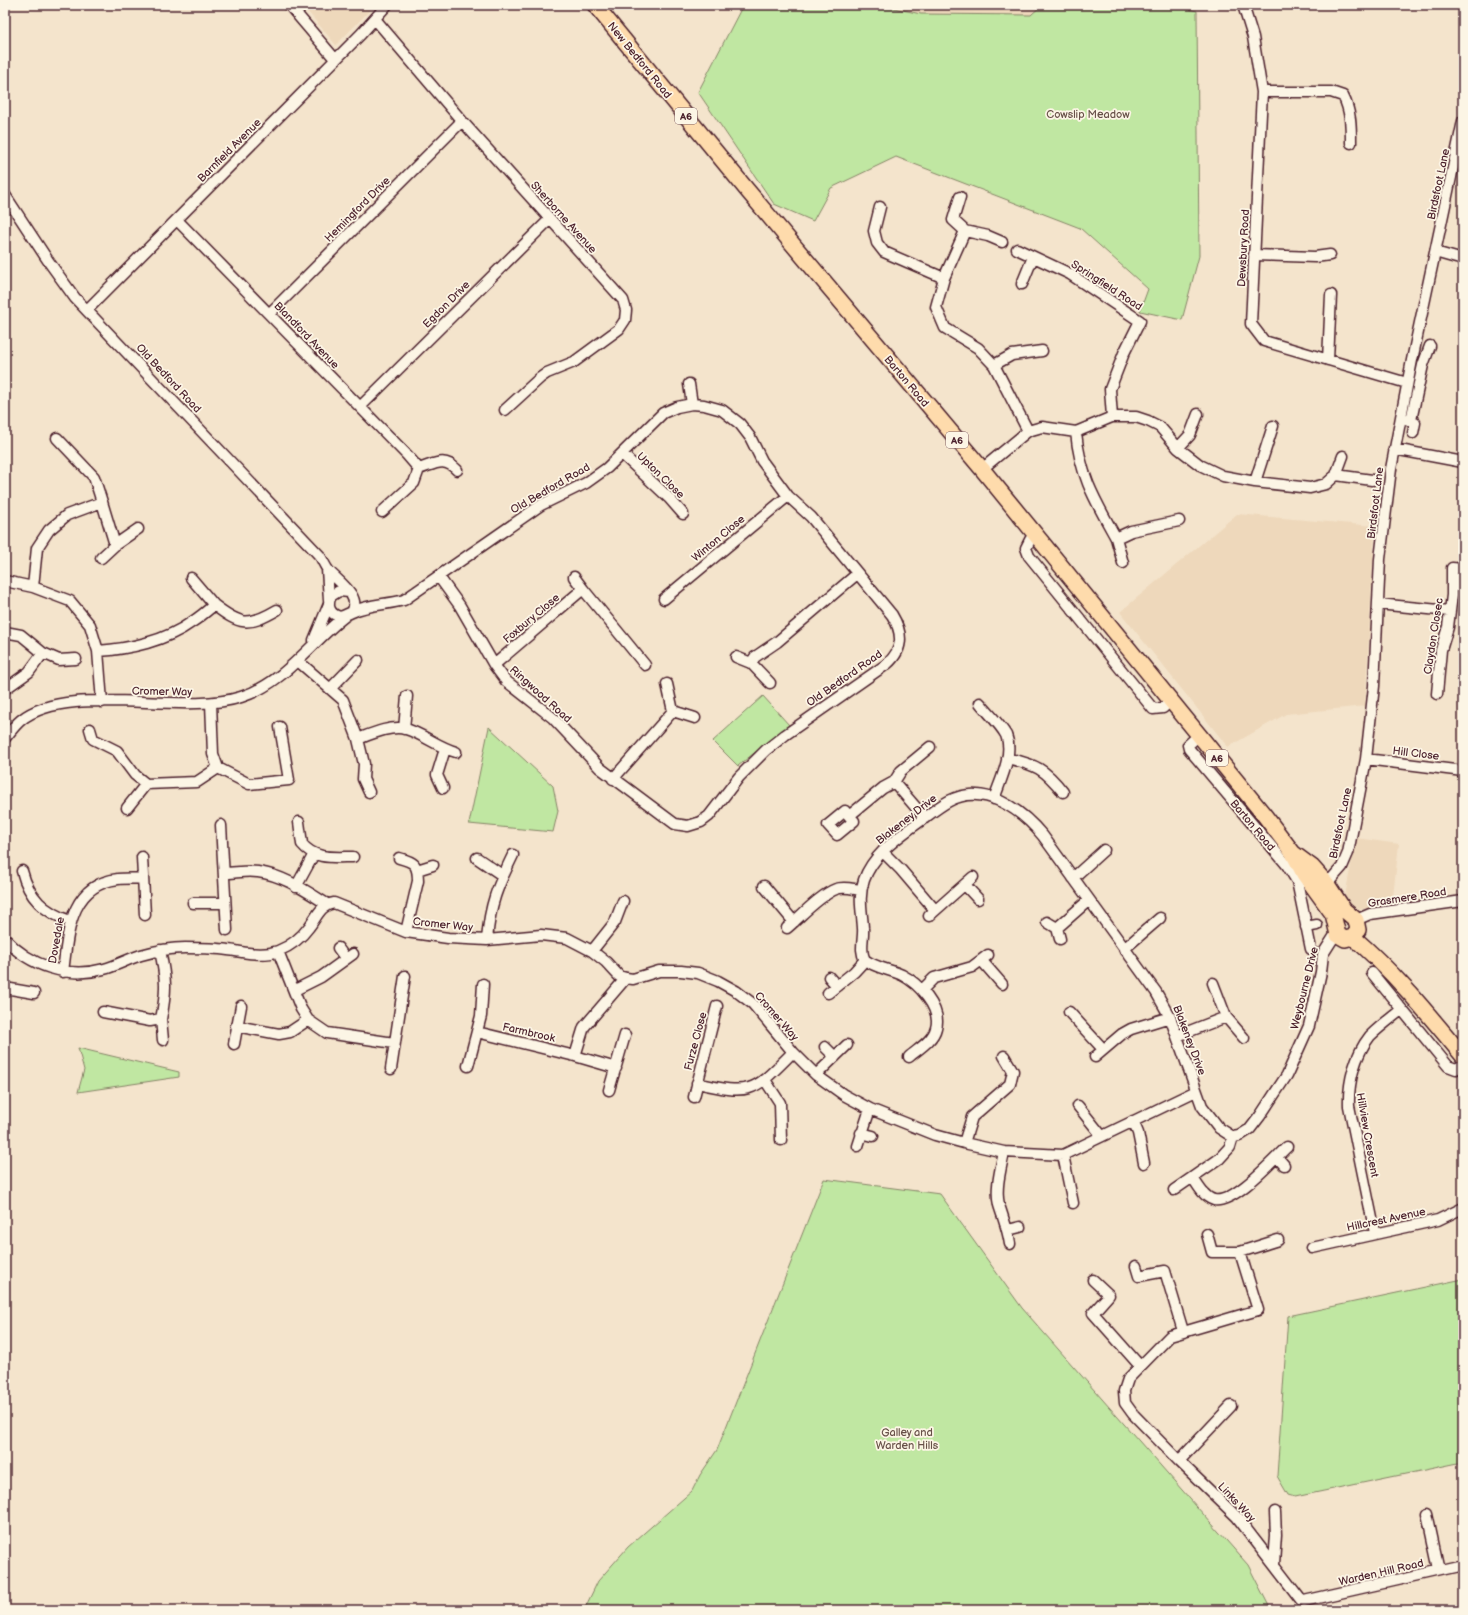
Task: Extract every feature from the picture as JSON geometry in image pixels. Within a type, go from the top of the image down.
[{"type":"highway","name":"New Bedford Road","points":[[595,5],[778,226]]},
{"type":"highway","name":"Barton Road","points":[[778,226],[982,469],[1199,735],[1293,853],[1304,874],[1333,914],[1336,929]]},
{"type":"highway","name":"Barton Road","points":[[1293,853],[1312,868],[1327,884],[1353,918]]},
{"type":"highway","points":[[1341,918],[1353,918],[1358,930],[1353,937],[1344,939],[1336,929],[1341,918]]},
{"type":"highway","points":[[1353,937],[1389,969],[1407,988],[1463,1056]]},
{"type":"street","points":[[289,5],[335,59]]},
{"type":"street","name":"Barnfield Avenue","points":[[87,310],[387,5]]},
{"type":"street","name":"Dewsbury Road","points":[[1243,5],[1253,37],[1262,92],[1251,324],[1264,341],[1407,383]]},
{"type":"street","name":"Sherborne Avenue","points":[[374,19],[462,121],[623,300],[626,310],[625,320],[619,329],[574,362],[540,378],[504,410]]},
{"type":"street","points":[[1262,92],[1331,92],[1343,96],[1347,104],[1351,122],[1351,143]]},
{"type":"street","name":"Hemingford Drive","points":[[269,314],[462,121]]},
{"type":"street","name":"Birdsfoot Lane","points":[[1327,884],[1342,867],[1348,853],[1366,759],[1374,686],[1380,560],[1394,449],[1435,252],[1462,136],[1463,121]]},
{"type":"street","name":"Old Bedford Road","points":[[5,196],[75,298],[320,556],[327,569],[351,594],[372,605]]},
{"type":"street","points":[[960,197],[952,220],[965,231],[988,236],[1002,242]]},
{"type":"street","points":[[880,207],[874,231],[878,243],[884,252],[944,278]]},
{"type":"street","name":"Egdon Drive","points":[[360,407],[550,218]]},
{"type":"street","name":"Blandford Avenue","points":[[177,220],[419,469]]},
{"type":"street","points":[[965,231],[944,278],[936,307],[945,328],[978,348],[994,365],[1028,431]]},
{"type":"street","name":"Springfield Road","points":[[1017,249],[1070,274],[1140,321],[1124,353],[1110,389],[1112,417]]},
{"type":"street","points":[[1435,252],[1463,260]]},
{"type":"street","points":[[1254,255],[1315,257],[1330,255]]},
{"type":"street","points":[[1022,284],[1033,257]]},
{"type":"street","points":[[1328,360],[1331,295]]},
{"type":"street","points":[[1411,420],[1422,365],[1430,346]]},
{"type":"street","points":[[994,365],[1012,355],[1042,352]]},
{"type":"street","points":[[1412,360],[1422,365]]},
{"type":"street","points":[[690,384],[692,404]]},
{"type":"street","name":"Old Bedford Road","points":[[349,614],[372,605],[394,603],[404,600],[541,505],[586,482],[607,468],[663,413],[677,407],[692,404],[704,405],[722,410],[740,424],[750,437],[762,461],[788,496],[811,517],[892,615],[898,625],[901,638],[899,649],[887,664],[785,735],[748,767]]},
{"type":"street","points":[[1178,448],[1190,435],[1198,414]]},
{"type":"street","points":[[982,469],[1028,431],[1042,427],[1076,432],[1112,417],[1136,417],[1148,420],[1160,428],[1178,448],[1200,466],[1223,476],[1255,482],[1310,488],[1326,484],[1336,475],[1343,456]]},
{"type":"street","points":[[1400,419],[1411,420],[1415,423],[1413,433]]},
{"type":"street","points":[[1255,482],[1274,426]]},
{"type":"street","points":[[1076,432],[1081,468],[1088,487],[1116,538],[1124,562]]},
{"type":"street","points":[[57,438],[94,477],[115,545]]},
{"type":"street","points":[[1394,449],[1463,462]]},
{"type":"street","name":"Upton Close","points":[[622,454],[669,498],[683,514]]},
{"type":"street","points":[[382,512],[414,483],[419,469],[442,461],[450,463],[457,470]]},
{"type":"street","points":[[1336,475],[1372,480]]},
{"type":"street","name":"Winton Close","points":[[664,599],[788,496]]},
{"type":"street","points":[[33,587],[37,548],[49,530],[67,515],[102,502]]},
{"type":"street","points":[[1116,538],[1131,531],[1179,521]]},
{"type":"street","points":[[101,558],[115,545],[138,529]]},
{"type":"street","points":[[1036,536],[1030,540],[1026,548],[1029,556],[1153,709],[1163,708],[1170,701]]},
{"type":"street","name":"Claydon Closec","points":[[1437,694],[1441,650],[1448,627],[1452,595],[1452,568],[1463,569]]},
{"type":"street","name":"Old Bedford Road","points":[[327,569],[329,602]]},
{"type":"street","points":[[751,663],[755,657],[777,642],[857,574]]},
{"type":"street","name":"Ringwood Road","points":[[439,577],[475,629],[494,665],[506,681],[553,718],[600,768],[675,824],[688,826],[701,822],[709,816],[748,767]]},
{"type":"street","points":[[574,577],[645,665]]},
{"type":"street","points":[[191,578],[214,605],[232,619],[245,622],[259,620],[277,610]]},
{"type":"street","points":[[5,581],[33,587],[70,601],[90,626],[98,651],[102,702]]},
{"type":"street","name":"Foxbury Close","points":[[494,665],[583,589]]},
{"type":"street","points":[[339,591],[351,594],[355,606],[349,614],[333,614],[330,612],[329,602],[331,596],[339,591]]},
{"type":"street","name":"Cromer Way","points":[[311,645],[329,602]]},
{"type":"street","points":[[1378,604],[1449,611]]},
{"type":"street","points":[[98,651],[119,650],[167,635],[191,623],[214,605]]},
{"type":"street","name":"Cromer Way","points":[[5,738],[21,720],[36,711],[62,703],[211,703],[241,698],[269,686],[298,661],[311,645],[349,614]]},
{"type":"street","points":[[5,632],[21,635],[44,653],[59,660],[76,659]]},
{"type":"street","points":[[1116,663],[1130,652]]},
{"type":"street","points":[[5,689],[28,672],[44,653]]},
{"type":"street","points":[[736,657],[751,663],[770,683]]},
{"type":"street","points":[[330,689],[358,660]]},
{"type":"street","points":[[298,661],[343,700],[358,739],[364,764],[363,779],[369,792]]},
{"type":"street","points":[[667,684],[673,711]]},
{"type":"street","points":[[404,728],[407,696]]},
{"type":"street","points":[[211,703],[213,754],[218,768],[249,784],[289,780],[280,727]]},
{"type":"street","points":[[980,703],[1005,734],[1008,743],[1007,758],[994,799]]},
{"type":"street","points":[[613,779],[673,711]]},
{"type":"street","points":[[673,711],[695,718]]},
{"type":"street","points":[[358,739],[388,729],[404,728],[445,749],[456,752]]},
{"type":"street","points":[[90,729],[93,739],[117,751],[135,775],[146,784],[197,782],[218,768]]},
{"type":"street","name":"Barton Road","points":[[1199,735],[1188,745],[1188,749],[1295,877],[1299,887],[1311,949]]},
{"type":"street","points":[[849,816],[883,788],[894,782],[901,771],[930,747]]},
{"type":"street","points":[[443,788],[438,776],[445,749]]},
{"type":"street","points":[[1007,758],[1038,767],[1046,773],[1063,792]]},
{"type":"street","name":"Hill Close","points":[[1366,759],[1463,771]]},
{"type":"street","points":[[894,782],[925,818]]},
{"type":"street","points":[[127,808],[146,784]]},
{"type":"street","name":"Blakeney Drive","points":[[865,960],[862,948],[863,929],[860,906],[861,890],[871,864],[883,852],[925,818],[950,801],[960,797],[976,795],[994,799],[1016,810],[1034,826],[1156,992],[1170,1017],[1196,1091],[1210,1118],[1219,1128],[1233,1136]]},
{"type":"street","points":[[299,822],[302,844],[314,854],[324,858],[353,857]]},
{"type":"street","points":[[221,825],[224,903],[227,930]]},
{"type":"street","points":[[1073,878],[1104,850]]},
{"type":"street","points":[[883,852],[901,870],[932,913],[973,878]]},
{"type":"street","points":[[296,887],[314,854]]},
{"type":"street","points":[[487,940],[490,912],[502,875],[513,855]]},
{"type":"street","points":[[142,857],[145,916]]},
{"type":"street","points":[[399,858],[412,861],[417,870],[418,881],[406,932]]},
{"type":"street","points":[[477,858],[502,875]]},
{"type":"street","points":[[417,870],[433,865]]},
{"type":"street","points":[[22,871],[25,884],[40,906],[56,916],[70,921]]},
{"type":"street","name":"Cromer Way","points":[[224,873],[263,873],[284,879],[327,904],[334,903],[406,932],[448,938],[487,940],[541,935],[567,938],[592,951],[606,962],[619,976],[626,978],[633,979],[659,971],[698,973],[718,981],[736,991],[753,1004],[793,1052],[816,1075],[844,1095],[870,1109],[935,1135],[1004,1152],[1063,1155],[1196,1091]]},
{"type":"street","name":"Dovedale","points":[[63,972],[70,921],[78,904],[89,892],[102,883],[117,879],[143,878]]},
{"type":"street","points":[[965,885],[978,899]]},
{"type":"street","points":[[764,886],[790,925],[837,889],[846,888],[861,890]]},
{"type":"street","points":[[1057,928],[1089,900]]},
{"type":"street","points":[[592,951],[615,922],[623,901]]},
{"type":"street","name":"Grasmere Road","points":[[1353,918],[1370,914],[1463,901]]},
{"type":"street","points":[[193,903],[224,903]]},
{"type":"street","points":[[5,939],[14,948],[39,965],[63,972],[84,973],[104,969],[140,955],[160,950],[202,948],[266,954],[278,951],[292,944],[300,937],[327,904]]},
{"type":"street","points":[[1124,949],[1160,918]]},
{"type":"street","points":[[1047,922],[1057,928],[1060,939]]},
{"type":"street","points":[[1306,927],[1317,925]]},
{"type":"street","name":"Weybourne Drive","points":[[1233,1136],[1244,1134],[1250,1129],[1277,1093],[1288,1075],[1309,1026],[1321,972],[1323,954],[1336,929]]},
{"type":"street","points":[[295,990],[321,977],[349,957],[338,948]]},
{"type":"street","points":[[160,950],[166,979],[166,991],[161,1018],[163,1040]]},
{"type":"street","points":[[278,951],[295,990],[301,1009],[308,1020],[327,1033],[394,1043]]},
{"type":"street","points":[[922,990],[938,976],[962,971],[985,958],[1002,984]]},
{"type":"street","points":[[828,994],[865,960],[872,966],[900,974],[911,980],[922,990],[937,1017],[936,1028],[931,1038],[917,1044],[909,1057]]},
{"type":"street","points":[[1372,973],[1448,1066],[1456,1069],[1463,1065]]},
{"type":"street","points":[[391,1069],[405,976]]},
{"type":"street","points":[[830,977],[837,986]]},
{"type":"street","points":[[575,1056],[584,1027],[626,978]]},
{"type":"street","points":[[1213,983],[1226,1017],[1244,1038]]},
{"type":"street","points":[[468,1066],[481,1016],[484,984]]},
{"type":"street","points":[[5,988],[34,994]]},
{"type":"street","points":[[234,1044],[236,1026],[241,1006]]},
{"type":"street","name":"Furze Close","points":[[694,1096],[717,1006]]},
{"type":"street","name":"Hillview Crescent","points":[[1374,1233],[1349,1106],[1348,1089],[1357,1058],[1370,1037],[1401,1010]]},
{"type":"street","points":[[103,1012],[150,1021],[161,1018]]},
{"type":"street","points":[[1069,1012],[1103,1049]]},
{"type":"street","points":[[1095,1057],[1103,1049],[1131,1029],[1170,1017]]},
{"type":"street","points":[[1177,1036],[1226,1017]]},
{"type":"street","points":[[236,1026],[279,1034],[290,1032],[308,1020]]},
{"type":"street","name":"Farmbrook","points":[[477,1032],[575,1056],[616,1068]]},
{"type":"street","points":[[609,1090],[625,1035]]},
{"type":"street","points":[[816,1075],[847,1045]]},
{"type":"street","points":[[825,1047],[835,1057]]},
{"type":"street","name":"Furze Close","points":[[697,1083],[728,1090],[752,1088],[765,1080],[793,1052]]},
{"type":"street","points":[[964,1143],[972,1117],[1010,1084],[1013,1071],[1004,1056]]},
{"type":"street","points":[[765,1080],[780,1103],[781,1140]]},
{"type":"street","points":[[1078,1106],[1102,1136]]},
{"type":"street","points":[[858,1146],[870,1109]]},
{"type":"street","points":[[1133,1121],[1138,1133],[1144,1163]]},
{"type":"street","points":[[862,1133],[873,1136]]},
{"type":"street","points":[[1174,1190],[1193,1178],[1226,1152],[1230,1147],[1233,1136]]},
{"type":"street","points":[[1193,1178],[1208,1197],[1214,1200],[1222,1200],[1241,1190],[1287,1147]]},
{"type":"street","points":[[1004,1152],[998,1190],[999,1204],[1008,1230],[1010,1244]]},
{"type":"street","points":[[1063,1155],[1074,1192],[1073,1203]]},
{"type":"street","points":[[1277,1157],[1284,1165]]},
{"type":"street","name":"Hillcrest Avenue","points":[[1312,1248],[1438,1220],[1463,1208]]},
{"type":"street","points":[[1008,1230],[1020,1227]]},
{"type":"street","points":[[1207,1234],[1212,1252],[1240,1252],[1278,1240]]},
{"type":"street","name":"Links Way","points":[[1240,1252],[1258,1310],[1170,1336],[1128,1378],[1124,1391],[1125,1403],[1133,1414],[1179,1461],[1237,1517],[1301,1600],[1303,1606]]},
{"type":"street","points":[[1136,1266],[1139,1276],[1165,1271],[1183,1331]]},
{"type":"street","points":[[1093,1280],[1109,1295],[1092,1313],[1140,1366]]},
{"type":"street","points":[[1179,1461],[1231,1406]]},
{"type":"street","name":"Links Way","points":[[1274,1564],[1276,1535],[1275,1512]]},
{"type":"street","points":[[1427,1514],[1439,1570]]},
{"type":"street","name":"Warden Hill Road","points":[[1303,1606],[1463,1565]]},
{"type":"shaded area","points":[[302,5],[375,5],[336,45]]},
{"type":"shaded area","points":[[880,5],[1042,5],[1031,15],[921,14]]},
{"type":"shaded area","points":[[1237,514],[1375,526],[1365,706],[1286,714],[1228,747],[1120,612]]},
{"type":"shaded area","points":[[1356,838],[1399,844],[1392,905],[1355,910],[1345,896]]},
{"type":"green space","name":"Cowslip Meadow","points":[[743,5],[880,5],[921,14],[1031,15],[1042,5],[1170,5],[1197,11],[1199,256],[1182,320],[1140,311],[1148,289],[1080,228],[896,157],[831,188],[813,221],[774,204],[698,92]]},
{"type":"green space","points":[[763,696],[789,725],[738,766],[713,741]]},
{"type":"green space","points":[[489,727],[553,786],[558,811],[553,832],[469,824]]},
{"type":"green space","points":[[78,1048],[179,1072],[179,1077],[78,1092],[84,1070]]},
{"type":"green space","name":"Galley and Warden Hills","points":[[824,1179],[940,1194],[1022,1308],[1248,1565],[1271,1610],[584,1610],[598,1581],[628,1547],[692,1491],[700,1475],[717,1450]]},
{"type":"green space","points":[[1463,1279],[1463,1462],[1295,1497],[1288,1495],[1277,1476],[1288,1316]]}]
